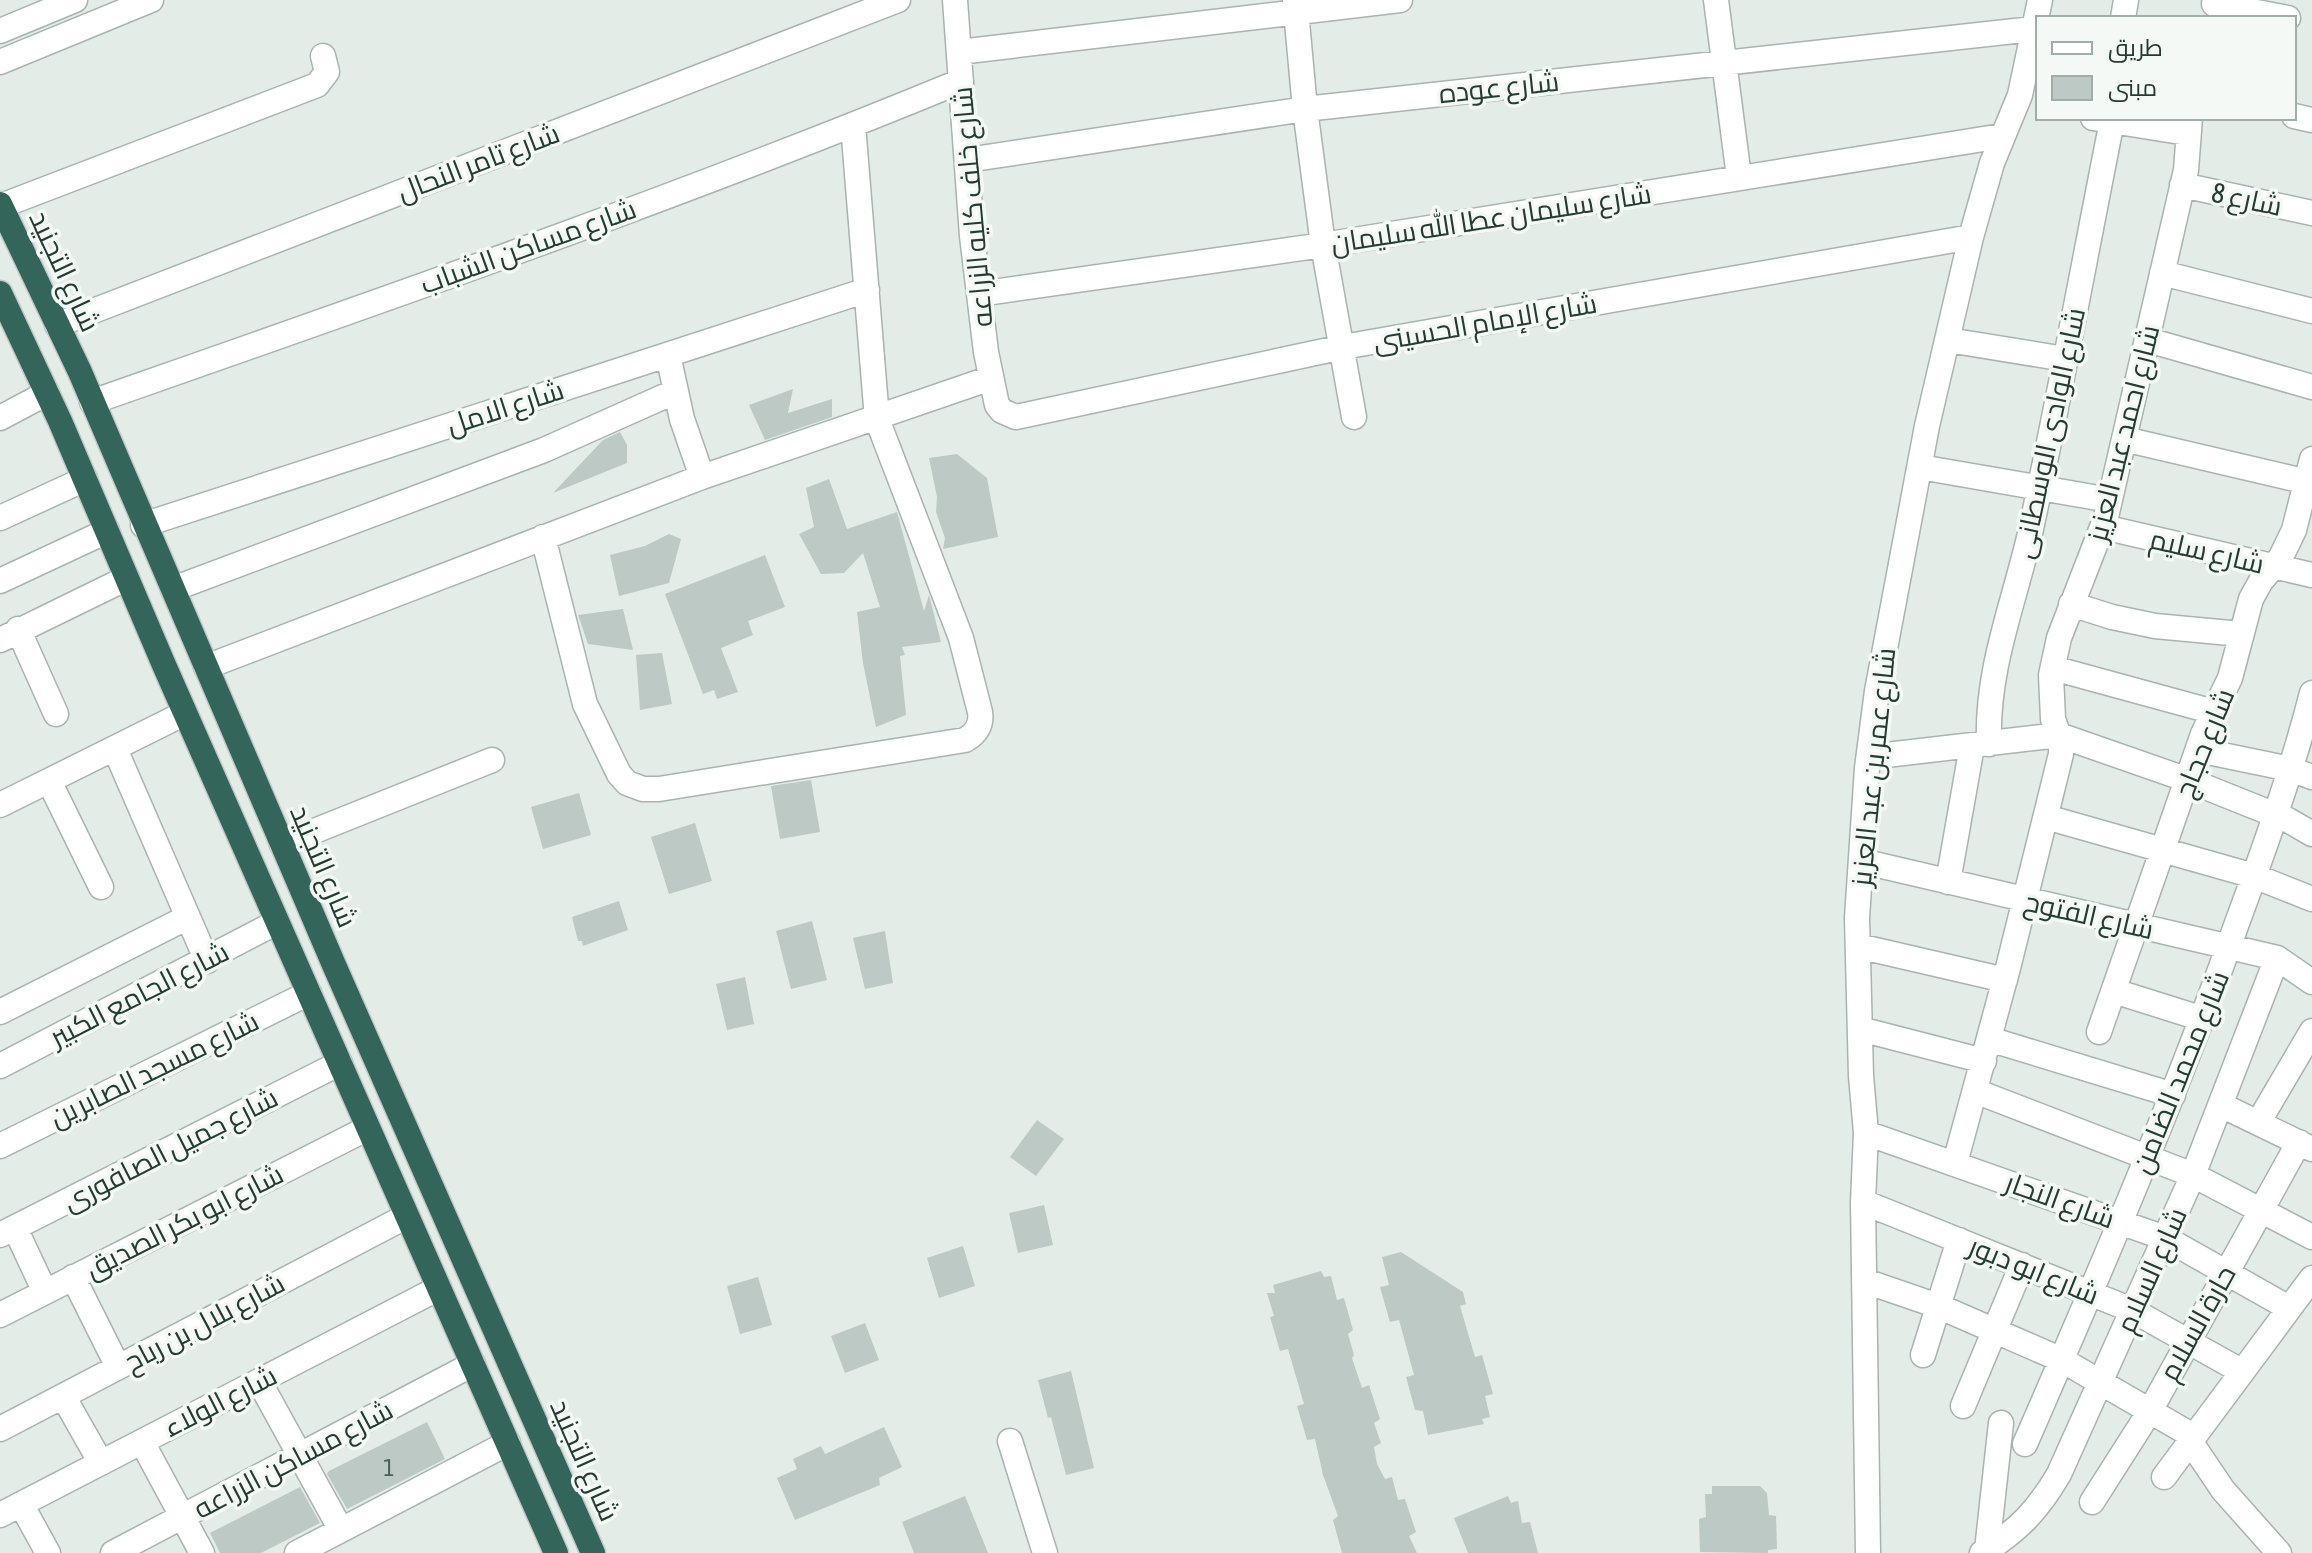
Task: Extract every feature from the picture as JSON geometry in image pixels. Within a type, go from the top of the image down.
[{"type":"highway","name":"شارع التجنيد","points":[[0,205],[92,402],[593,1553]]},
{"type":"highway","points":[[2,304],[47,393],[556,1553]]},
{"type":"street","points":[[0,31],[75,0]]},
{"type":"street","points":[[0,62],[151,0]]},
{"type":"street","name":"شارع تامر النحال","points":[[57,325],[898,0]]},
{"type":"street","name":"شارع خلف كليه الزراعه","points":[[955,0],[979,294],[994,398],[1002,411]]},
{"type":"street","points":[[959,52],[1296,5],[1400,0]]},
{"type":"street","points":[[1716,0],[1739,177]]},
{"type":"street","points":[[1296,5],[1305,109],[1323,245],[1354,417]]},
{"type":"street","points":[[2213,7],[2277,16]]},
{"type":"street","name":"شارع عمر بن عبد العزيز","points":[[1868,1553],[1863,1202],[1866,1133],[1858,946],[1869,757],[1877,691],[1920,467],[1971,237],[2002,136],[2027,107],[2036,17]]},
{"type":"street","name":"شارع عوده","points":[[967,160],[1305,109],[2033,29]]},
{"type":"street","points":[[0,205],[317,85],[327,72],[323,56]]},
{"type":"street","name":"شارع مساكن الشباب","points":[[92,402],[482,265],[961,81]]},
{"type":"street","name":"شارع الوادى الوسطانى","points":[[1948,882],[1981,745],[1999,643],[2030,532],[2065,359],[2103,120]]},
{"type":"street","points":[[2115,120],[2188,126]]},
{"type":"street","points":[[543,537],[585,704],[619,774],[635,787],[659,789],[965,740],[972,736],[981,720],[973,677],[944,592],[877,419],[853,125]]},
{"type":"street","name":"شارع احمد عبد العزيز","points":[[1955,1163],[2005,980],[2061,754],[2053,719],[2053,668],[2059,638],[2103,527],[2110,500],[2182,185],[2188,154],[2188,126]]},
{"type":"street","name":"شارع سليمان عطا الله سليمان","points":[[979,294],[1323,245],[2002,136]]},
{"type":"street","name":"شارع 8","points":[[2182,185],[2312,213]]},
{"type":"street","name":"شارع الإمام الحسينى","points":[[1002,411],[1016,417],[1024,416],[1343,347],[1971,237]]},
{"type":"street","points":[[2162,273],[2312,311]]},
{"type":"street","name":"شارع الامل","points":[[143,525],[867,290]]},
{"type":"street","points":[[1948,340],[2065,359]]},
{"type":"street","points":[[2148,340],[2312,387]]},
{"type":"street","points":[[668,355],[674,392],[702,477]]},
{"type":"street","points":[[206,667],[702,477],[991,378]]},
{"type":"street","points":[[173,589],[544,450],[674,392]]},
{"type":"street","points":[[0,418],[47,393]]},
{"type":"street","points":[[2124,439],[2310,475]]},
{"type":"street","points":[[1920,467],[2110,500]]},
{"type":"street","name":"شارع حجاج","points":[[2099,1032],[2198,750],[2230,678],[2251,599],[2288,545],[2310,475]]},
{"type":"street","points":[[0,518],[85,479]]},
{"type":"street","name":"شارع سليم","points":[[2103,527],[2312,575]]},
{"type":"street","points":[[0,581],[107,531]]},
{"type":"street","points":[[56,714],[9,634],[127,578]]},
{"type":"street","points":[[2071,604],[2155,626],[2241,634]]},
{"type":"street","points":[[2053,668],[2214,712]]},
{"type":"street","name":"شارع محمد الضامن","points":[[2025,1444],[2173,1095],[2275,815],[2301,773],[2312,693]]},
{"type":"street","points":[[0,805],[185,713]]},
{"type":"street","points":[[1869,757],[2059,735],[2188,780],[2275,815],[2312,834]]},
{"type":"street","points":[[115,749],[207,961]]},
{"type":"street","points":[[2198,750],[2301,773]]},
{"type":"street","points":[[282,844],[492,760]]},
{"type":"street","points":[[49,781],[101,887]]},
{"type":"street","points":[[2046,817],[2254,876],[2312,899]]},
{"type":"street","name":"شارع الفتوح","points":[[1861,861],[2277,958],[2312,982]]},
{"type":"street","points":[[0,1012],[188,917]]},
{"type":"street","name":"شارع الجامع الكبير","points":[[0,1066],[277,922]]},
{"type":"street","points":[[1858,946],[2005,980]]},
{"type":"street","name":"شارع السلام","points":[[1984,1552],[2017,1530],[2041,1504],[2059,1474],[2193,1175],[2277,958]]},
{"type":"street","points":[[2114,991],[2203,1019]]},
{"type":"street","name":"شارع مسجد الصابرين","points":[[0,1146],[309,993]]},
{"type":"street","points":[[1860,1029],[1986,1050],[2173,1095]]},
{"type":"street","points":[[2258,1123],[2312,1031]]},
{"type":"street","name":"شارع جميل الصافورى","points":[[8,1232],[340,1063]]},
{"type":"street","points":[[1975,1091],[2193,1175],[2312,1237]]},
{"type":"street","points":[[2221,1105],[2305,1146]]},
{"type":"street","name":"شارع ابو بكر الصديق","points":[[0,1315],[368,1128]]},
{"type":"street","name":"شارع النجار","points":[[1866,1133],[2165,1238],[2289,1308]]},
{"type":"street","name":"حارة السلام","points":[[2092,1502],[2150,1411],[2260,1210],[2305,1146]]},
{"type":"street","name":"شارع ابو دبور","points":[[1863,1202],[2132,1310],[2241,1371]]},
{"type":"street","name":"شارع بلال بن رباح","points":[[0,1429],[407,1216]]},
{"type":"street","points":[[8,1232],[45,1292]]},
{"type":"street","points":[[1923,1355],[1959,1240]]},
{"type":"street","points":[[1963,1406],[2022,1265]]},
{"type":"street","points":[[73,1277],[118,1367]]},
{"type":"street","points":[[2164,1477],[2312,1278]]},
{"type":"street","points":[[1865,1281],[1938,1306],[2062,1360],[2150,1411],[2192,1439],[2223,1490],[2279,1553]]},
{"type":"street","name":"شارع الولاء","points":[[10,1509],[439,1288]]},
{"type":"street","name":"شارع مساكن الزراعه","points":[[113,1553],[473,1364]]},
{"type":"street","points":[[259,1381],[341,1530]]},
{"type":"street","points":[[63,1396],[101,1463]]},
{"type":"street","points":[[1984,1552],[2001,1423]]},
{"type":"street","points":[[1010,1441],[1045,1553]]},
{"type":"street","points":[[142,1442],[202,1553]]},
{"type":"street","points":[[297,1553],[508,1443]]},
{"type":"street","points":[[10,1509],[48,1553]]},
{"type":"building","points":[[793,389],[788,413],[832,399],[832,417],[765,440],[749,405]]},
{"type":"building","points":[[620,432],[627,445],[627,463],[553,493],[603,440]]},
{"type":"building","points":[[957,454],[987,478],[998,537],[943,549],[945,538],[936,512],[937,497],[929,458]]},
{"type":"building","points":[[829,479],[847,529],[897,512],[924,611],[929,595],[941,642],[902,647],[905,655],[900,656],[906,715],[876,727],[857,612],[880,607],[863,553],[844,573],[821,574],[799,534],[814,527],[806,488]]},
{"type":"building","points":[[669,534],[681,539],[669,583],[619,596],[610,555],[645,546]]},
{"type":"building","points":[[765,555],[785,607],[748,621],[753,635],[721,648],[738,692],[717,699],[714,690],[703,694],[665,594]]},
{"type":"building","points":[[623,609],[633,650],[588,644],[578,615]]},
{"type":"building","points":[[662,653],[672,704],[640,710],[636,655]]},
{"type":"building","points":[[811,780],[820,832],[780,839],[771,786]]},
{"type":"building","points":[[579,793],[591,835],[543,849],[531,807]]},
{"type":"building","points":[[695,823],[712,881],[669,894],[651,837]]},
{"type":"building","points":[[619,901],[628,930],[583,946],[582,941],[578,941],[572,917]]},
{"type":"building","points":[[812,921],[827,980],[791,989],[776,931]]},
{"type":"building","points":[[885,931],[893,983],[865,989],[853,938]]},
{"type":"building","points":[[745,977],[754,1024],[727,1030],[716,984]]},
{"type":"building","points":[[1037,1120],[1064,1139],[1036,1176],[1010,1157]]},
{"type":"building","points":[[1044,1205],[1053,1245],[1018,1253],[1009,1213]]},
{"type":"building","points":[[963,1246],[975,1286],[939,1298],[927,1258]]},
{"type":"building","points":[[1401,1252],[1463,1292],[1466,1304],[1460,1306],[1475,1357],[1482,1355],[1493,1394],[1485,1396],[1490,1417],[1482,1419],[1484,1424],[1428,1435],[1423,1411],[1415,1410],[1406,1377],[1414,1375],[1399,1320],[1390,1322],[1380,1287],[1389,1285],[1382,1257]]},
{"type":"building","points":[[1321,1271],[1324,1277],[1331,1276],[1337,1300],[1344,1298],[1353,1330],[1348,1334],[1354,1355],[1352,1358],[1362,1388],[1369,1385],[1380,1419],[1374,1423],[1381,1443],[1374,1447],[1377,1464],[1385,1479],[1392,1477],[1398,1500],[1405,1499],[1416,1532],[1409,1536],[1417,1553],[1342,1553],[1333,1520],[1338,1516],[1323,1475],[1315,1439],[1307,1440],[1297,1406],[1304,1404],[1288,1349],[1280,1351],[1267,1293],[1275,1293],[1273,1285]]},
{"type":"building","points":[[758,1277],[772,1325],[740,1334],[727,1286]]},
{"type":"building","points":[[865,1323],[879,1360],[845,1373],[831,1336]]},
{"type":"building","points":[[1071,1371],[1094,1468],[1066,1475],[1038,1380]]},
{"type":"building","points":[[427,1422],[445,1459],[347,1509],[327,1474],[329,1471]]},
{"type":"building","points":[[884,1427],[902,1467],[879,1478],[880,1485],[795,1520],[777,1478],[797,1469],[793,1459],[821,1446],[825,1454]]},
{"type":"building","points":[[1712,1486],[1760,1486],[1767,1493],[1769,1515],[1776,1516],[1777,1549],[1768,1550],[1768,1553],[1700,1552],[1699,1519],[1706,1517],[1705,1494],[1712,1494]]},
{"type":"building","points":[[300,1487],[320,1523],[261,1553],[220,1553],[210,1533]]},
{"type":"building","points":[[965,1496],[988,1553],[914,1553],[902,1522]]},
{"type":"building","points":[[1508,1496],[1511,1503],[1518,1501],[1522,1523],[1530,1522],[1538,1553],[1468,1553],[1454,1518]]}]
